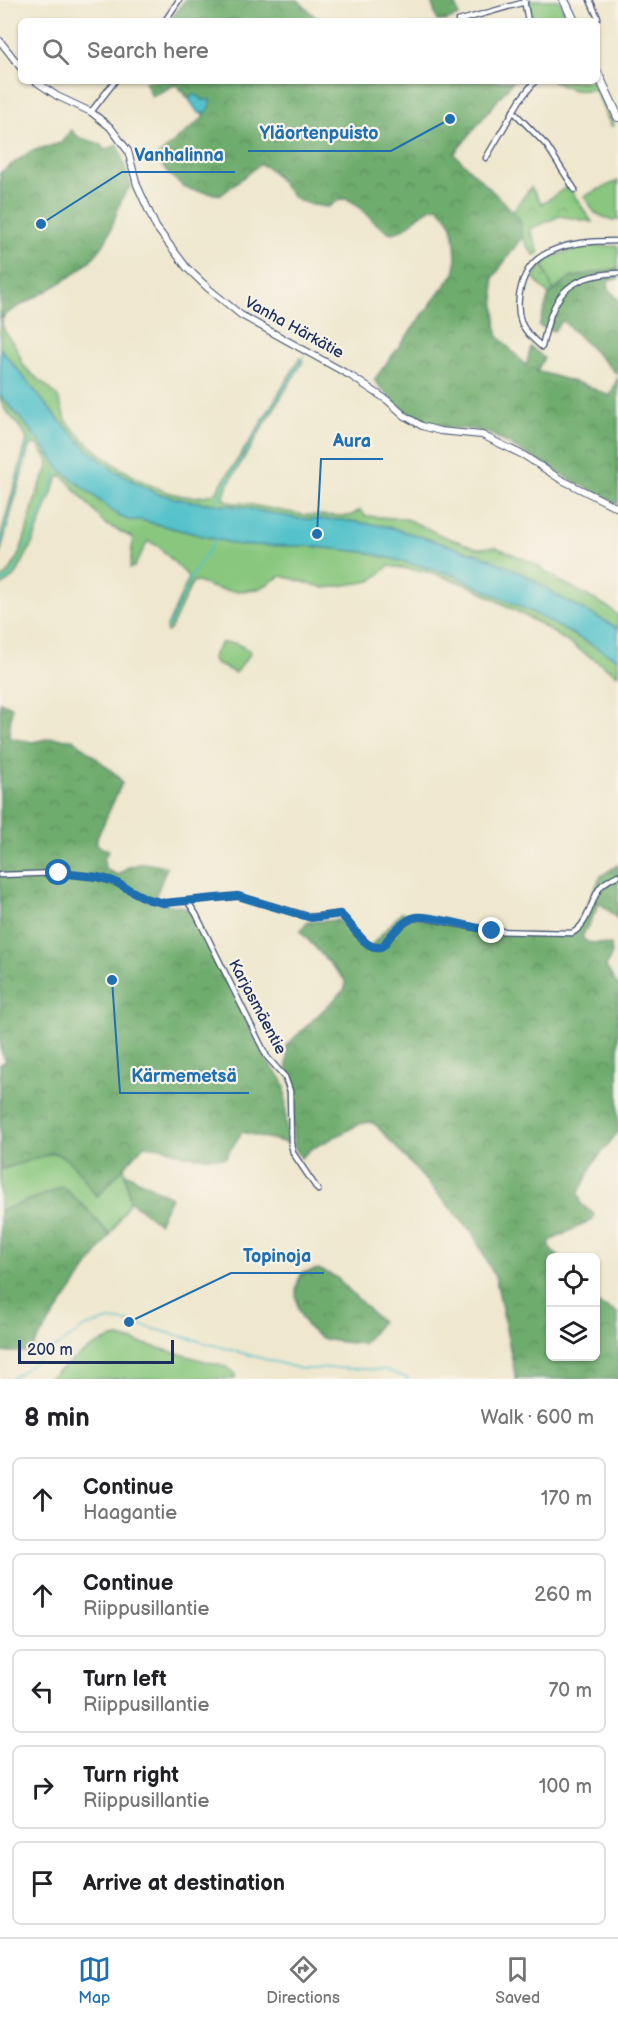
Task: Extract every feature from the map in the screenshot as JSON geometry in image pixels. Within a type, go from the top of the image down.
[{"type":"highway","points":[[564,0],[573,18]]},
{"type":"highway","points":[[600,78],[618,117]]},
{"type":"street","points":[[167,18],[179,0]]},
{"type":"street","points":[[590,0],[598,18]]},
{"type":"street","points":[[468,18],[524,1],[527,18]]},
{"type":"street","points":[[0,41],[18,64]]},
{"type":"street","name":"Vanha Härkätie","points":[[39,84],[57,96],[91,112],[110,127],[128,151],[137,185],[156,227],[187,268],[241,315],[351,376],[422,426],[440,431],[482,435],[525,456],[560,479],[618,508]]},
{"type":"street","points":[[91,112],[113,84]]},
{"type":"street","points":[[486,158],[513,111],[533,84]]},
{"type":"street","points":[[513,111],[547,146],[575,190]]},
{"type":"street","points":[[618,241],[591,242],[556,249],[539,257],[522,280],[518,292],[521,321],[530,336],[542,347],[552,307],[562,292],[593,276],[618,273]]},
{"type":"street","points":[[0,875],[59,873],[97,877],[113,881],[147,899],[164,903],[238,896],[311,918],[340,914],[348,920],[368,946],[380,948],[409,919],[415,917],[492,931],[572,933],[578,930],[585,919],[599,888],[618,875]]},
{"type":"street","name":"Karjasmäentie","points":[[188,902],[267,1057],[288,1083],[293,1153],[318,1190]]},
{"type":"green space","points":[[185,0],[298,0],[316,18],[172,18]]},
{"type":"green space","points":[[431,0],[454,0],[459,16],[436,18]]},
{"type":"green space","points":[[529,0],[559,0],[568,18],[532,18]]},
{"type":"green space","points":[[146,84],[176,84],[152,97]]},
{"type":"green space","points":[[176,84],[511,84],[454,154],[519,217],[522,229],[522,237],[493,278],[497,335],[526,366],[531,347],[544,358],[537,371],[585,385],[610,396],[618,377],[618,504],[491,434],[422,422],[395,403],[374,380],[454,273],[456,255],[452,227],[438,207],[426,211],[404,228],[392,233],[379,226],[355,204],[345,199],[328,207],[298,200],[290,194],[272,171],[260,164],[221,195],[192,190],[172,177],[155,158],[204,117]]},
{"type":"green space","points":[[558,84],[597,84],[614,125],[611,126],[595,89],[574,90]]},
{"type":"green space","points":[[71,130],[78,137],[100,144],[104,150],[118,145],[131,186],[122,199],[106,240],[92,259],[54,287],[0,318],[0,173],[31,151],[61,143]]},
{"type":"green space","points":[[618,181],[618,220],[612,221],[595,213],[584,196]]},
{"type":"green space","points":[[568,186],[592,222],[560,216],[530,229],[539,253],[534,255],[524,240],[520,222],[513,211],[531,187],[542,204]]},
{"type":"green space","points":[[581,246],[618,246],[618,268],[570,278],[553,291],[542,261]]},
{"type":"green space","points":[[543,265],[553,291],[549,295],[533,277]]},
{"type":"green space","points":[[618,268],[618,279],[608,280],[609,290],[618,299],[618,375],[562,320],[554,331],[539,326],[549,295],[570,278]]},
{"type":"green space","points":[[5,315],[2,320],[3,327],[18,351],[23,365],[56,395],[66,420],[81,437],[136,478],[179,495],[198,496],[216,492],[254,435],[300,358],[303,361],[228,484],[224,496],[227,500],[231,503],[304,515],[350,516],[360,510],[366,516],[407,519],[443,536],[477,548],[496,547],[533,563],[560,581],[606,606],[618,615],[618,628],[558,596],[527,576],[486,557],[389,527],[342,520],[300,519],[240,507],[187,501],[155,493],[115,471],[88,450],[56,417],[0,348],[0,318]]},
{"type":"green space","points":[[0,395],[40,441],[59,468],[119,516],[239,545],[307,546],[365,552],[452,574],[532,612],[618,659],[618,675],[540,624],[470,586],[433,573],[389,566],[371,581],[325,588],[282,576],[261,588],[240,591],[217,589],[193,581],[167,632],[166,629],[188,580],[187,575],[158,546],[148,541],[134,567],[130,568],[133,538],[105,524],[63,476],[58,477],[33,542],[16,575],[0,587],[0,581],[9,572],[21,550],[35,500],[49,462],[38,445],[34,444],[29,447],[0,554],[0,538],[27,440],[21,428],[4,407]]},
{"type":"green space","points":[[221,643],[235,643],[249,650],[250,654],[235,673],[215,663],[212,657]]},
{"type":"green space","points":[[0,702],[12,707],[10,738],[32,742],[51,738],[73,739],[118,776],[122,783],[97,838],[97,844],[109,850],[104,859],[105,869],[118,875],[128,867],[144,863],[167,867],[153,903],[181,906],[189,910],[267,1062],[285,1086],[287,1143],[242,1132],[225,1158],[188,1156],[162,1147],[144,1145],[97,1197],[67,1159],[53,1153],[0,1170],[0,1064],[6,1061],[0,1049]]},
{"type":"green space","points":[[618,865],[618,919],[600,903],[582,937],[587,942],[611,945],[612,953],[606,967],[618,986],[618,1132],[594,1162],[579,1193],[581,1204],[594,1214],[593,1219],[550,1241],[550,1247],[555,1253],[546,1253],[546,1361],[600,1361],[600,1305],[618,1313],[618,1379],[516,1379],[496,1279],[472,1232],[375,1124],[369,1122],[360,1124],[311,1149],[301,1158],[294,1146],[292,1086],[287,1071],[287,1045],[344,990],[346,984],[300,931],[308,922],[338,920],[346,926],[365,952],[402,912],[421,919],[492,934],[573,935],[601,876]]},
{"type":"green space","points":[[53,1153],[67,1159],[73,1165],[97,1197],[124,1167],[130,1201],[110,1235],[86,1208],[58,1189],[0,1211],[0,1170]]},
{"type":"green space","points":[[125,1173],[171,1197],[158,1223],[130,1201]]},
{"type":"green space","points":[[62,1186],[110,1235],[29,1352],[0,1352],[0,1211],[52,1192]]},
{"type":"green space","points":[[318,1269],[336,1277],[381,1322],[363,1344],[325,1339],[306,1325],[298,1308],[296,1290],[302,1273]]},
{"type":"green space","points":[[119,1337],[226,1367],[235,1373],[235,1379],[47,1379],[92,1348]]},
{"type":"water","points":[[193,95],[199,96],[202,100],[210,100],[206,113],[198,113],[189,99]]},
{"type":"water","points":[[0,348],[56,417],[88,450],[115,471],[155,493],[187,501],[240,507],[300,519],[342,520],[389,527],[486,557],[527,576],[558,596],[618,628],[618,659],[532,612],[452,574],[365,552],[307,546],[239,545],[119,516],[59,468],[40,441],[0,395]]},
{"type":"waterway","points":[[218,506],[218,500],[226,483],[306,353]]},
{"type":"waterway","points":[[0,547],[28,443],[36,436]]},
{"type":"waterway","points":[[0,584],[17,567],[33,534],[59,468]]},
{"type":"waterway","points":[[168,628],[191,577],[216,539]]},
{"type":"waterway","points":[[11,1379],[85,1327],[109,1320],[129,1322],[301,1369],[386,1370],[409,1379]]},
{"type":"place","name":"Yläortenpuisto","points":[[450,119]]},
{"type":"place","name":"Vanhalinna","points":[[41,224]]},
{"type":"place","name":"Aura","points":[[317,534]]},
{"type":"place","name":"Kärmemetsä","points":[[112,980]]},
{"type":"place","name":"Topinoja","points":[[129,1322]]},
{"type":"route","points":[[59,873],[113,881],[147,899],[164,903],[238,896],[311,918],[340,914],[348,920],[364,942],[374,948],[384,945],[388,938],[409,919],[415,917],[492,931]]}]
